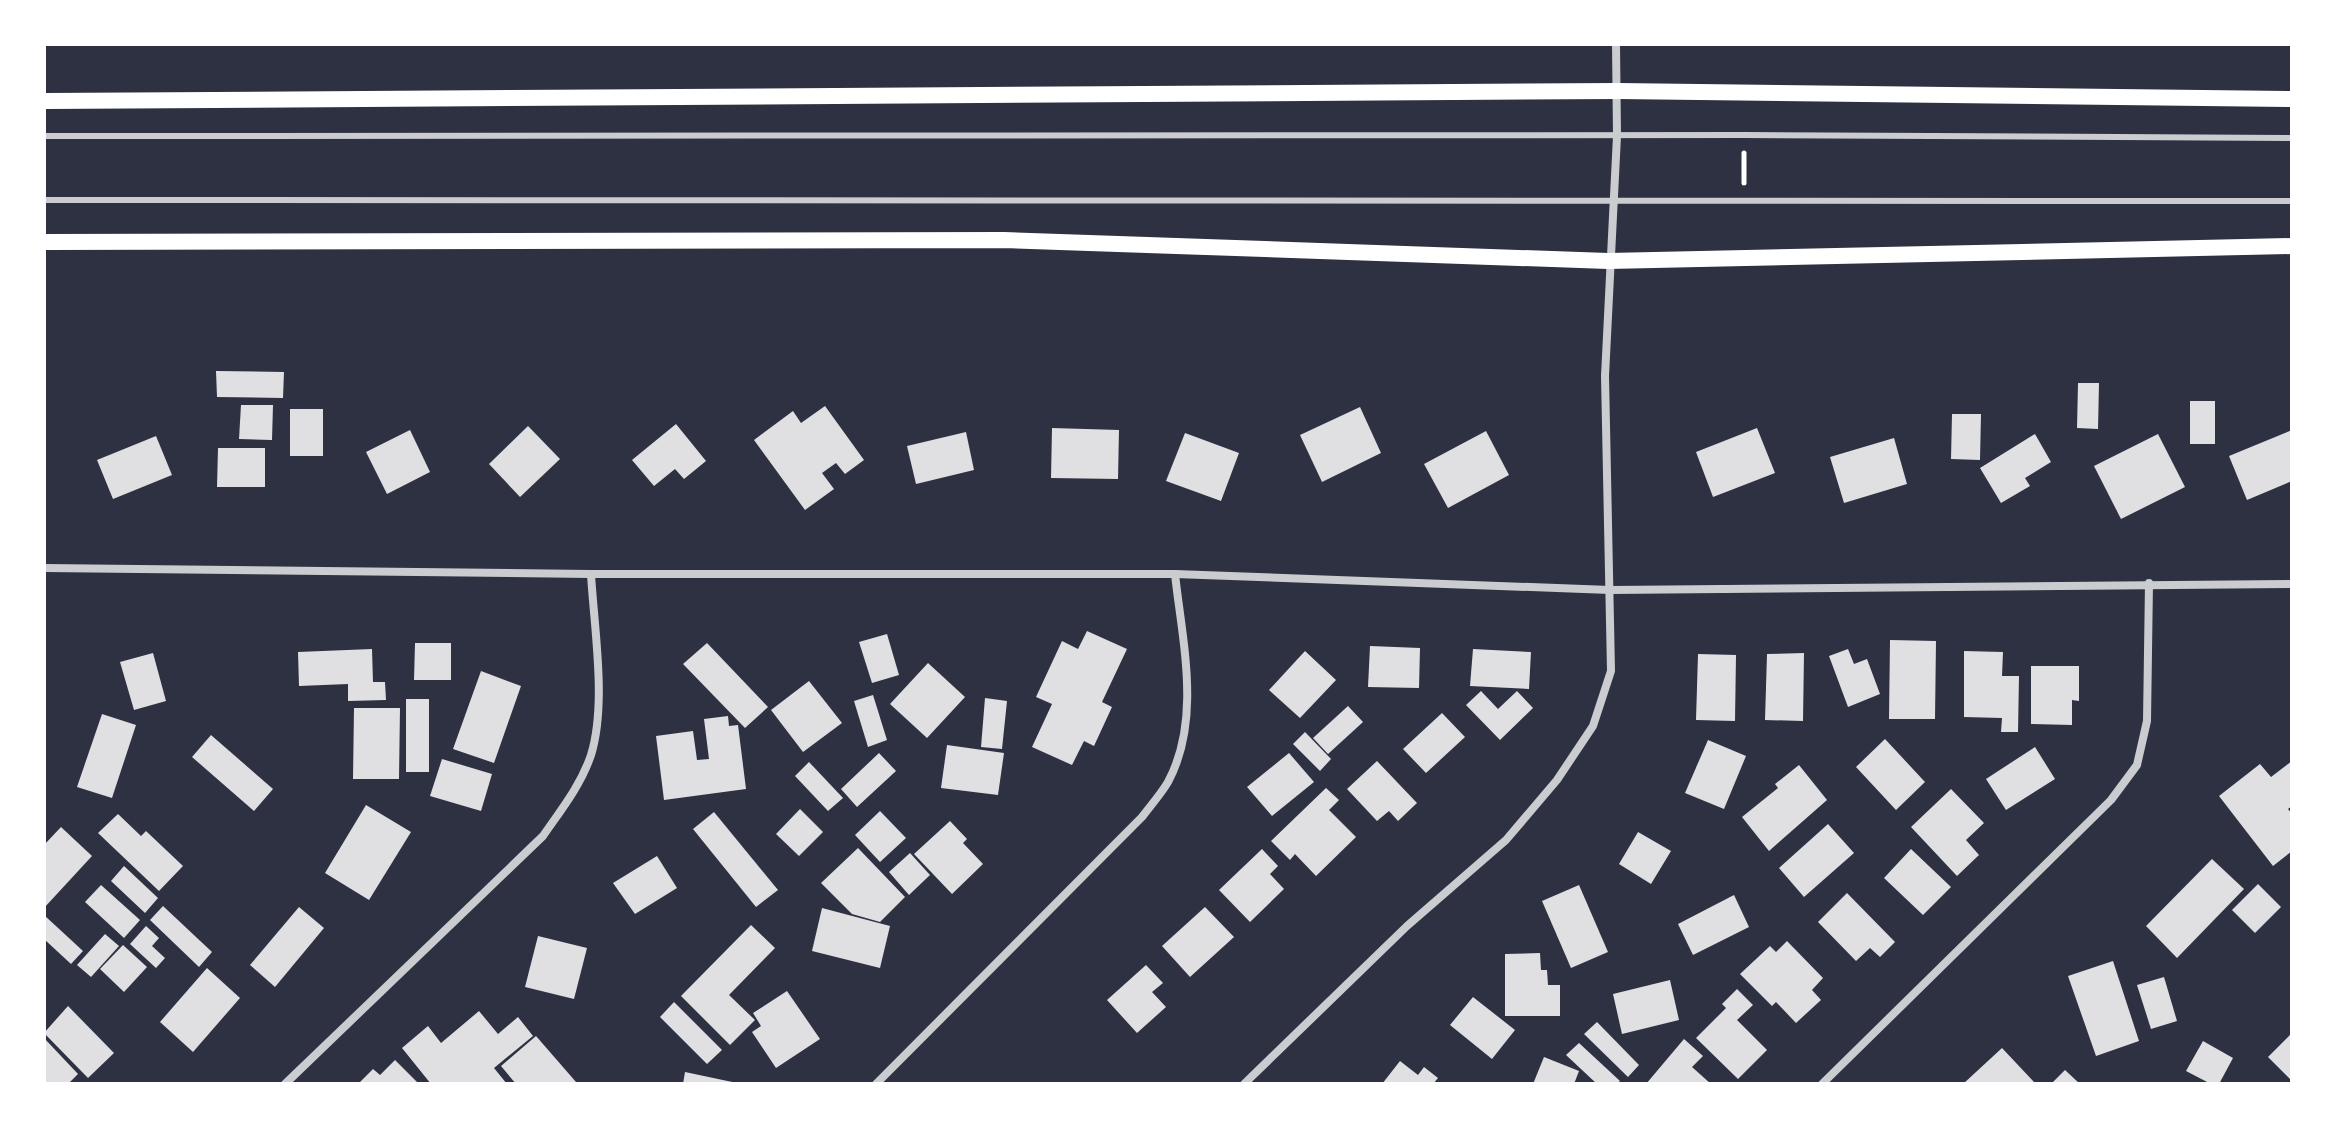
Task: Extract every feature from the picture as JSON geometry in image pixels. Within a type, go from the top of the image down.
[{"type":"main road","points":[[44,101],[781,99],[1618,91],[2292,99]]},
{"type":"main road","points":[[44,242],[1004,240],[1608,261],[2292,246]]},
{"type":"street","points":[[1244,1084],[1407,926],[1506,840],[1557,780],[1593,726],[1611,671],[1605,376],[1608,261],[1617,136],[1616,44]]},
{"type":"street","points":[[44,568],[591,574],[1175,574],[1610,590],[2292,584]]},
{"type":"street","points":[[285,1084],[543,836],[572,796],[591,755],[598,716],[591,574]]},
{"type":"street","points":[[876,1084],[1142,817],[1168,781],[1183,740],[1188,690],[1175,574]]},
{"type":"street","points":[[1822,1084],[2111,800],[2137,765],[2147,721],[2149,583]]},
{"type":"lane","points":[[44,136],[1744,135],[2292,138]]},
{"type":"lane","points":[[44,200],[1614,198],[1744,201],[2292,201]]},
{"type":"path","points":[[1744,135],[1744,201]]},
{"type":"building","points":[[216,371],[284,372],[283,398],[217,397]]},
{"type":"building","points":[[2078,383],[2099,383],[2098,429],[2077,428]]},
{"type":"building","points":[[2190,401],[2215,401],[2215,444],[2190,444]]},
{"type":"building","points":[[241,405],[273,405],[272,440],[239,439]]},
{"type":"building","points":[[825,406],[864,460],[845,474],[836,463],[822,473],[834,489],[805,510],[754,440],[793,411],[801,423]]},
{"type":"building","points":[[1360,407],[1381,453],[1322,482],[1300,435]]},
{"type":"building","points":[[290,409],[323,409],[323,456],[290,456]]},
{"type":"building","points":[[1952,414],[1981,414],[1980,460],[1951,459]]},
{"type":"building","points":[[676,424],[706,461],[684,479],[675,469],[654,486],[632,460]]},
{"type":"building","points":[[528,426],[560,459],[520,497],[489,464]]},
{"type":"building","points":[[1052,428],[1119,430],[1118,479],[1051,478]]},
{"type":"building","points":[[1757,428],[1775,473],[1713,497],[1696,452]]},
{"type":"building","points":[[410,430],[430,472],[387,494],[366,452]]},
{"type":"building","points":[[2292,430],[2292,481],[2247,500],[2229,456]]},
{"type":"building","points":[[1486,431],[1509,475],[1448,508],[1424,464]]},
{"type":"building","points":[[966,432],[974,470],[916,484],[907,446]]},
{"type":"building","points":[[1185,433],[1239,453],[1221,501],[1166,481]]},
{"type":"building","points":[[2035,434],[2051,462],[2025,478],[2030,486],[2001,503],[1980,468]]},
{"type":"building","points":[[2158,434],[2185,487],[2121,519],[2094,466]]},
{"type":"building","points":[[156,436],[172,475],[113,499],[97,460]]},
{"type":"building","points":[[1894,438],[1907,484],[1844,503],[1830,457]]},
{"type":"building","points":[[218,448],[265,448],[265,487],[217,487]]},
{"type":"building","points":[[1087,631],[1127,649],[1102,702],[1112,707],[1094,746],[1084,741],[1072,765],[1032,747],[1052,704],[1036,697],[1062,641],[1078,649]]},
{"type":"building","points":[[887,634],[899,675],[872,683],[859,642]]},
{"type":"building","points":[[1890,640],[1936,641],[1935,719],[1889,719]]},
{"type":"building","points":[[415,643],[451,643],[451,680],[414,680]]},
{"type":"building","points":[[707,643],[768,707],[745,728],[683,664]]},
{"type":"building","points":[[1370,646],[1420,648],[1419,688],[1368,687]]},
{"type":"building","points":[[372,649],[373,682],[385,682],[386,700],[348,701],[348,684],[299,686],[298,652]]},
{"type":"building","points":[[1473,649],[1531,652],[1529,689],[1470,686]]},
{"type":"building","points":[[1848,649],[1854,664],[1867,659],[1880,694],[1848,707],[1829,656]]},
{"type":"building","points":[[1305,651],[1336,680],[1300,718],[1269,690]]},
{"type":"building","points":[[1964,651],[2003,652],[2002,676],[2019,676],[2018,732],[2001,732],[2002,718],[1964,717]]},
{"type":"building","points":[[153,653],[166,701],[134,710],[120,662]]},
{"type":"building","points":[[1804,653],[1803,721],[1765,720],[1767,654]]},
{"type":"building","points":[[1698,654],[1736,655],[1735,721],[1696,720]]},
{"type":"building","points":[[928,663],[965,697],[927,738],[890,704]]},
{"type":"building","points":[[2031,666],[2079,666],[2079,701],[2072,700],[2072,725],[2031,724]]},
{"type":"building","points":[[481,671],[521,686],[494,763],[453,749]]},
{"type":"building","points":[[809,681],[842,723],[803,752],[771,710]]},
{"type":"building","points":[[1481,691],[1498,709],[1517,691],[1533,708],[1500,740],[1466,705]]},
{"type":"building","points":[[873,695],[887,740],[868,747],[854,701]]},
{"type":"building","points":[[985,698],[1007,701],[1002,749],[981,747]]},
{"type":"building","points":[[406,699],[429,699],[429,772],[406,772]]},
{"type":"building","points":[[1348,706],[1363,722],[1328,754],[1313,738]]},
{"type":"building","points":[[354,708],[400,708],[399,779],[353,779]]},
{"type":"building","points":[[1442,713],[1465,737],[1426,773],[1403,749]]},
{"type":"building","points":[[102,714],[136,725],[112,798],[77,787]]},
{"type":"building","points":[[728,716],[729,726],[738,725],[746,789],[664,800],[656,736],[693,731],[697,760],[709,759],[704,719]]},
{"type":"building","points":[[1305,732],[1331,759],[1320,771],[1293,744]]},
{"type":"building","points":[[211,735],[273,789],[254,811],[192,757]]},
{"type":"building","points":[[1885,739],[1925,782],[1896,810],[1856,767]]},
{"type":"building","points":[[1708,740],[1746,756],[1724,809],[1685,793]]},
{"type":"building","points":[[947,745],[1004,753],[998,795],[941,788]]},
{"type":"building","points":[[2035,747],[2055,779],[2006,810],[1986,779]]},
{"type":"building","points":[[879,753],[896,771],[857,807],[841,789]]},
{"type":"building","points":[[1289,753],[1314,782],[1272,816],[1247,787]]},
{"type":"building","points":[[442,759],[492,774],[481,811],[430,796]]},
{"type":"building","points":[[1377,761],[1417,803],[1398,821],[1389,811],[1377,821],[1347,789]]},
{"type":"building","points":[[2292,761],[2292,806],[2288,809],[2292,814],[2292,851],[2273,866],[2219,796],[2260,764],[2271,777]]},
{"type":"building","points":[[809,762],[843,798],[828,811],[795,776]]},
{"type":"building","points":[[1799,765],[1827,800],[1769,851],[1742,817],[1778,788],[1775,784]]},
{"type":"building","points":[[1326,788],[1339,800],[1329,810],[1356,837],[1316,876],[1295,854],[1290,860],[1271,841]]},
{"type":"building","points":[[1951,789],[1984,823],[1966,840],[1979,855],[1957,876],[1911,827]]},
{"type":"building","points":[[366,805],[411,832],[369,900],[325,873]]},
{"type":"building","points":[[800,809],[823,832],[799,856],[776,834]]},
{"type":"building","points":[[880,811],[906,838],[880,862],[855,835]]},
{"type":"building","points":[[714,812],[778,890],[756,907],[693,829]]},
{"type":"building","points":[[118,814],[141,836],[146,831],[183,866],[159,891],[98,833]]},
{"type":"building","points":[[950,821],[967,839],[963,843],[983,864],[952,894],[914,854]]},
{"type":"building","points":[[1828,824],[1854,853],[1804,897],[1779,868]]},
{"type":"building","points":[[61,827],[92,856],[44,908],[44,845]]},
{"type":"building","points":[[1638,832],[1671,851],[1651,884],[1619,864]]},
{"type":"building","points":[[858,848],[905,897],[880,922],[852,914],[821,883]]},
{"type":"building","points":[[1262,849],[1278,866],[1270,874],[1284,889],[1250,922],[1219,890]]},
{"type":"building","points":[[1911,849],[1951,887],[1923,915],[1884,878]]},
{"type":"building","points":[[910,853],[930,875],[909,895],[889,872]]},
{"type":"building","points":[[657,856],[677,888],[635,914],[613,883]]},
{"type":"building","points":[[2212,859],[2244,889],[2177,958],[2146,926]]},
{"type":"building","points":[[124,866],[158,898],[145,913],[111,881]]},
{"type":"building","points":[[2258,884],[2281,907],[2255,933],[2232,910]]},
{"type":"building","points":[[101,885],[140,920],[124,938],[85,902]]},
{"type":"building","points":[[1579,885],[1608,952],[1571,968],[1542,901]]},
{"type":"building","points":[[1847,893],[1895,942],[1880,957],[1870,948],[1856,961],[1818,922]]},
{"type":"building","points":[[1734,895],[1749,927],[1693,955],[1678,924]]},
{"type":"building","points":[[163,906],[212,952],[199,967],[150,920]]},
{"type":"building","points":[[299,907],[324,928],[275,987],[250,965]]},
{"type":"building","points":[[1205,907],[1234,937],[1190,977],[1162,946]]},
{"type":"building","points":[[822,908],[890,926],[880,968],[812,951]]},
{"type":"building","points":[[44,915],[83,951],[71,964],[44,939]]},
{"type":"building","points":[[751,925],[775,948],[729,995],[755,1020],[730,1045],[681,996]]},
{"type":"building","points":[[146,926],[159,938],[152,946],[165,958],[156,968],[130,944]]},
{"type":"building","points":[[105,934],[119,946],[91,977],[77,965]]},
{"type":"building","points":[[538,936],[587,948],[574,999],[525,987]]},
{"type":"building","points":[[1787,941],[1823,978],[1812,990],[1821,1000],[1796,1023],[1776,1002],[1772,1006],[1740,974],[1770,946],[1776,952]]},
{"type":"building","points":[[123,945],[147,967],[124,992],[100,969]]},
{"type":"building","points":[[1540,953],[1541,970],[1547,970],[1548,985],[1560,985],[1560,1016],[1505,1016],[1505,954]]},
{"type":"building","points":[[2113,961],[2139,1041],[2096,1056],[2068,976]]},
{"type":"building","points":[[1146,965],[1163,983],[1152,992],[1166,1007],[1137,1033],[1107,1000]]},
{"type":"building","points":[[207,968],[240,998],[193,1052],[160,1022]]},
{"type":"building","points":[[2164,977],[2177,1021],[2151,1029],[2137,985]]},
{"type":"building","points":[[1670,980],[1679,1020],[1622,1034],[1613,994]]},
{"type":"building","points":[[1737,989],[1753,1005],[1737,1020],[1767,1050],[1738,1079],[1696,1038],[1726,1008],[1722,1004]]},
{"type":"building","points":[[787,991],[820,1039],[776,1068],[752,1032],[761,1026],[753,1013]]},
{"type":"building","points":[[1473,997],[1515,1030],[1492,1059],[1450,1025]]},
{"type":"building","points":[[674,1002],[722,1050],[707,1064],[660,1017]]},
{"type":"building","points":[[68,1006],[114,1053],[88,1078],[44,1033]]},
{"type":"building","points":[[479,1011],[498,1034],[518,1017],[533,1036],[494,1068],[507,1084],[431,1084],[402,1048],[428,1026],[441,1043]]},
{"type":"building","points":[[1597,1022],[1639,1065],[1628,1077],[1584,1034]]},
{"type":"building","points":[[2292,1033],[2292,1081],[2268,1057]]},
{"type":"building","points":[[536,1036],[576,1082],[574,1084],[516,1084],[501,1066]]},
{"type":"building","points":[[44,1038],[78,1074],[68,1084],[44,1084]]},
{"type":"building","points":[[1684,1039],[1703,1056],[1692,1067],[1711,1084],[1646,1084]]},
{"type":"building","points":[[2203,1041],[2233,1058],[2219,1084],[2211,1084],[2186,1071]]},
{"type":"building","points":[[1579,1043],[1620,1081],[1616,1084],[1597,1084],[1566,1055]]},
{"type":"building","points":[[2002,1048],[2034,1082],[1963,1084]]},
{"type":"building","points":[[1544,1057],[1579,1071],[1574,1084],[1533,1084]]},
{"type":"building","points":[[395,1060],[419,1084],[358,1084],[373,1069],[380,1075]]},
{"type":"building","points":[[1400,1061],[1418,1075],[1424,1067],[1438,1078],[1433,1084],[1382,1084]]},
{"type":"building","points":[[2065,1070],[2080,1084],[2051,1084]]},
{"type":"building","points":[[685,1072],[737,1083],[737,1084],[683,1084]]}]
